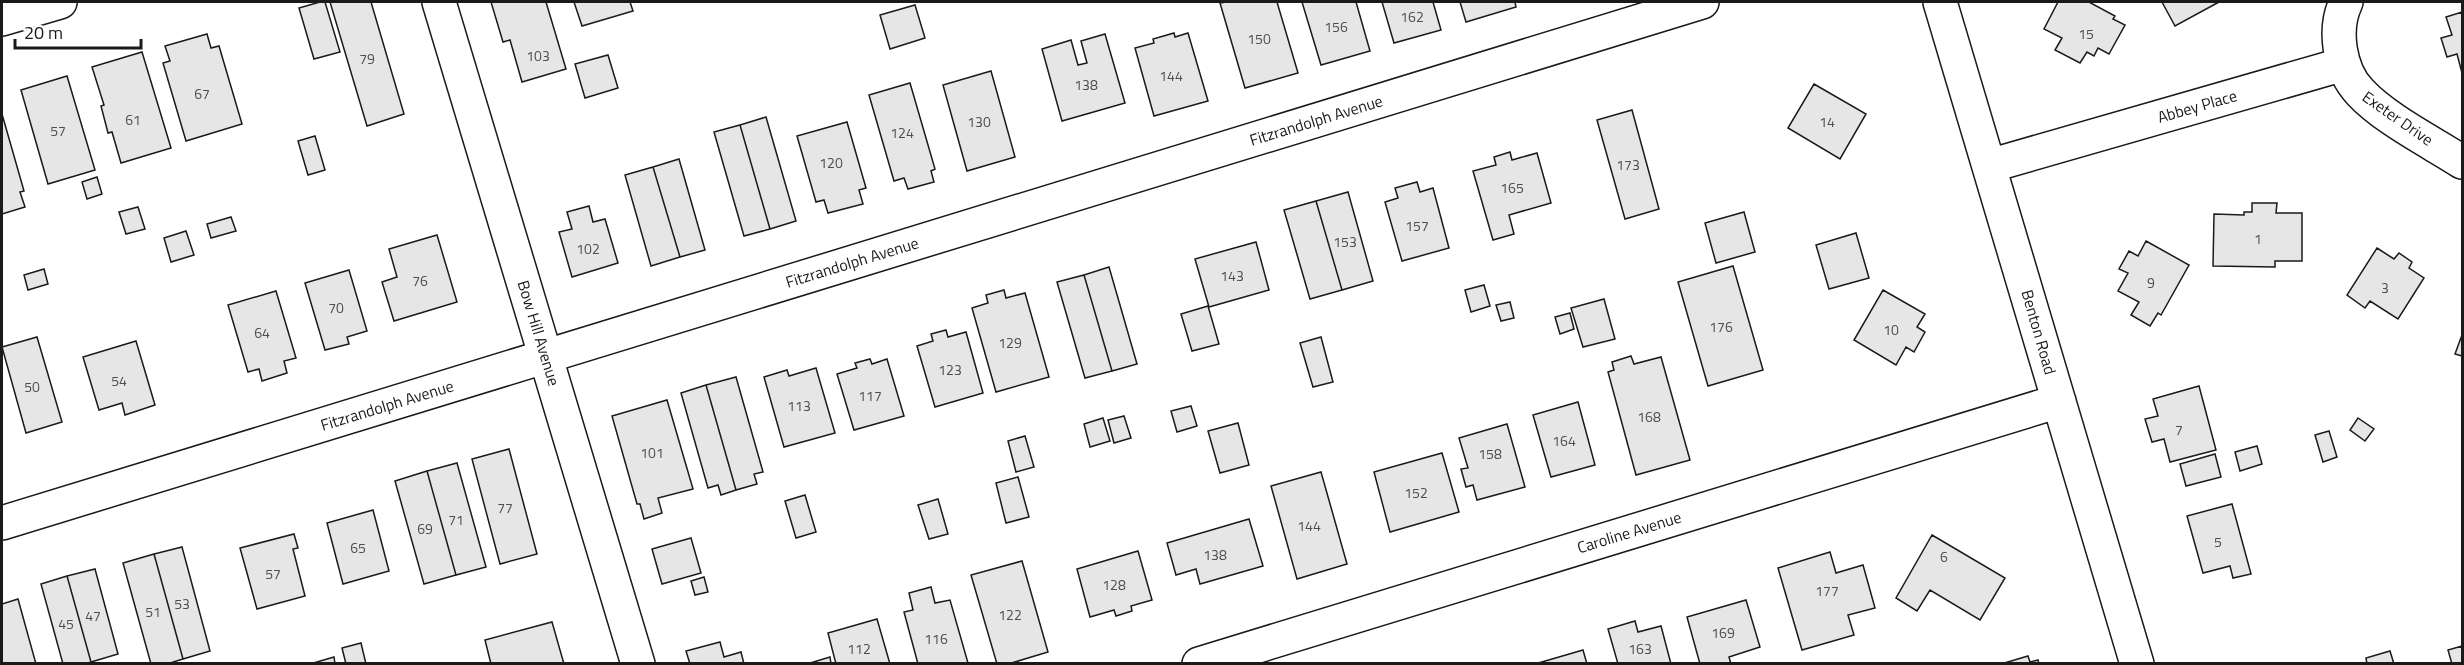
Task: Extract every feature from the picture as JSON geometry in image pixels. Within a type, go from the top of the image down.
[{"type":"street","points":[[2,19],[60,2]]},
{"type":"street","name":"Bow Hill Avenue","points":[[439,2],[638,663]]},
{"type":"street","name":"Fitzrandolph Avenue","points":[[2,523],[1702,2]]},
{"type":"street","name":"Benton Road","points":[[1940,2],[2137,663]]},
{"type":"street","points":[[2344,64],[2338,35],[2346,2]]},
{"type":"street","name":"Abbey Place","points":[[1989,166],[2344,64]]},
{"type":"street","name":"Exeter Drive","points":[[2344,64],[2358,91],[2379,109],[2463,162]]},
{"type":"street","name":"Caroline Avenue","points":[[1199,663],[2059,401]]},
{"type":"building","points":[[325,2],[340,52],[314,59],[299,8]]},
{"type":"building","points":[[330,2],[371,2],[404,114],[367,126]]},
{"type":"building","points":[[491,2],[546,2],[566,69],[522,82],[510,40],[503,42]]},
{"type":"building","points":[[574,2],[630,2],[633,11],[582,26]]},
{"type":"building","points":[[1277,2],[1298,73],[1245,88],[1220,3]]},
{"type":"building","points":[[1302,2],[1356,2],[1370,51],[1321,65]]},
{"type":"building","points":[[1382,2],[1433,2],[1441,30],[1394,43]]},
{"type":"building","points":[[1460,2],[1515,2],[1516,7],[1466,22]]},
{"type":"building","points":[[2058,2],[2089,2],[2115,16],[2113,19],[2125,25],[2109,54],[2098,48],[2094,56],[2087,52],[2080,63],[2055,50],[2062,38],[2044,29]]},
{"type":"building","points":[[2162,2],[2219,2],[2175,26]]},
{"type":"building","points":[[915,5],[925,38],[890,49],[880,15]]},
{"type":"building","points":[[2462,12],[2462,73],[2457,54],[2447,57],[2441,38],[2452,35],[2446,17]]},
{"type":"building","points":[[1174,33],[1175,37],[1188,33],[1208,101],[1154,116],[1135,48],[1154,43],[1153,39]]},
{"type":"building","points":[[207,34],[211,48],[219,46],[242,124],[186,141],[163,63],[170,61],[165,46]]},
{"type":"building","points":[[1105,34],[1125,103],[1062,121],[1042,49],[1071,40],[1078,65],[1087,63],[1081,41]]},
{"type":"building","points":[[142,52],[171,148],[121,163],[112,132],[108,133],[101,106],[104,105],[92,67]]},
{"type":"building","points":[[608,55],[618,88],[585,98],[575,64]]},
{"type":"building","points":[[991,71],[1015,157],[967,171],[943,85]]},
{"type":"building","points":[[67,76],[95,170],[48,184],[21,90]]},
{"type":"building","points":[[910,83],[935,169],[931,171],[934,182],[908,189],[904,178],[894,181],[869,95]]},
{"type":"building","points":[[1814,84],[1866,114],[1840,159],[1788,128]]},
{"type":"building","points":[[1632,110],[1659,209],[1625,219],[1597,120]]},
{"type":"building","points":[[2,114],[24,191],[20,192],[25,207],[2,214]]},
{"type":"building","points":[[766,117],[796,221],[770,229],[740,125]]},
{"type":"building","points":[[847,122],[866,188],[859,190],[863,204],[828,213],[824,200],[816,202],[797,136]]},
{"type":"building","points":[[740,125],[770,229],[744,236],[714,132]]},
{"type":"building","points":[[315,136],[325,170],[308,175],[298,141]]},
{"type":"building","points":[[1510,152],[1512,160],[1537,153],[1551,203],[1509,215],[1514,234],[1493,240],[1473,171],[1496,165],[1494,157]]},
{"type":"building","points":[[679,159],[705,250],[680,257],[653,167]]},
{"type":"building","points":[[653,167],[680,257],[651,266],[625,175]]},
{"type":"building","points":[[97,177],[102,194],[87,199],[82,182]]},
{"type":"building","points":[[1417,182],[1420,192],[1433,188],[1449,248],[1402,261],[1385,202],[1398,198],[1395,188]]},
{"type":"building","points":[[1348,192],[1373,281],[1342,290],[1316,201]]},
{"type":"building","points":[[1316,201],[1342,290],[1310,299],[1284,210]]},
{"type":"building","points":[[2252,203],[2277,203],[2276,213],[2302,213],[2302,261],[2275,261],[2275,267],[2213,266],[2214,214],[2244,215],[2244,212],[2252,212]]},
{"type":"building","points":[[589,206],[593,222],[605,219],[618,263],[572,277],[559,232],[572,229],[567,212]]},
{"type":"building","points":[[138,207],[145,229],[126,234],[119,212]]},
{"type":"building","points":[[1744,212],[1755,252],[1716,263],[1705,223]]},
{"type":"building","points":[[231,217],[236,231],[211,238],[207,224]]},
{"type":"building","points":[[186,231],[194,255],[171,262],[164,238]]},
{"type":"building","points":[[1856,233],[1869,278],[1829,289],[1816,245]]},
{"type":"building","points":[[437,235],[457,302],[394,321],[382,282],[397,277],[389,249]]},
{"type":"building","points":[[2146,241],[2189,265],[2161,315],[2158,313],[2150,326],[2131,315],[2139,302],[2118,291],[2128,273],[2119,269],[2129,251],[2138,256]]},
{"type":"building","points":[[1256,242],[1269,290],[1209,307],[1195,259]]},
{"type":"building","points":[[2377,248],[2394,259],[2399,253],[2412,262],[2409,268],[2424,278],[2398,319],[2370,301],[2365,308],[2347,295]]},
{"type":"building","points":[[1733,266],[1763,370],[1708,386],[1678,282]]},
{"type":"building","points":[[1109,267],[1137,364],[1112,371],[1084,275]]},
{"type":"building","points":[[44,269],[48,284],[28,290],[24,275]]},
{"type":"building","points":[[349,270],[367,331],[347,337],[349,344],[325,350],[305,283]]},
{"type":"building","points":[[1084,275],[1112,371],[1085,378],[1057,282]]},
{"type":"building","points":[[1484,285],[1490,306],[1471,312],[1465,290]]},
{"type":"building","points":[[1004,290],[1006,298],[1025,293],[1049,377],[996,392],[972,308],[988,303],[986,295]]},
{"type":"building","points":[[1883,290],[1925,314],[1917,327],[1925,332],[1914,352],[1906,347],[1896,365],[1854,340]]},
{"type":"building","points":[[276,291],[296,358],[284,361],[287,373],[262,381],[259,369],[248,372],[228,305]]},
{"type":"building","points":[[1604,299],[1615,339],[1583,347],[1571,308]]},
{"type":"building","points":[[1510,302],[1514,318],[1501,321],[1496,305]]},
{"type":"building","points":[[1208,306],[1219,344],[1192,351],[1181,314]]},
{"type":"building","points":[[1570,313],[1574,329],[1560,334],[1555,317]]},
{"type":"building","points":[[946,330],[948,337],[966,332],[983,393],[935,407],[917,346],[933,341],[931,334]]},
{"type":"building","points":[[2462,335],[2462,356],[2455,354]]},
{"type":"building","points":[[37,337],[62,422],[26,433],[2,347]]},
{"type":"building","points":[[1321,337],[1333,382],[1313,387],[1300,343]]},
{"type":"building","points":[[136,341],[155,405],[125,415],[122,403],[99,410],[83,357]]},
{"type":"building","points":[[1631,356],[1634,364],[1661,357],[1690,460],[1636,475],[1608,372],[1614,370],[1612,362]]},
{"type":"building","points":[[870,359],[872,364],[887,359],[904,416],[854,430],[837,374],[857,368],[855,363]]},
{"type":"building","points":[[816,368],[835,433],[784,447],[764,377],[787,370],[789,376]]},
{"type":"building","points":[[736,377],[763,472],[754,474],[757,484],[736,490],[706,385]]},
{"type":"building","points":[[706,385],[736,490],[721,495],[718,485],[708,488],[681,393]]},
{"type":"building","points":[[2199,386],[2216,450],[2170,462],[2164,439],[2152,442],[2145,419],[2158,416],[2153,399]]},
{"type":"building","points":[[667,400],[693,489],[658,498],[662,513],[644,519],[640,504],[637,504],[612,416]]},
{"type":"building","points":[[1578,402],[1595,465],[1551,477],[1533,415]]},
{"type":"building","points":[[1191,406],[1197,426],[1177,432],[1171,411]]},
{"type":"building","points":[[1124,416],[1131,438],[1114,443],[1108,420]]},
{"type":"building","points":[[1103,418],[1110,441],[1090,447],[1084,424]]},
{"type":"building","points":[[2358,418],[2374,429],[2365,441],[2350,430]]},
{"type":"building","points":[[1238,423],[1249,465],[1220,473],[1208,431]]},
{"type":"building","points":[[1507,424],[1525,487],[1477,500],[1473,485],[1466,487],[1461,469],[1468,468],[1459,438]]},
{"type":"building","points":[[2329,431],[2337,457],[2323,462],[2315,435]]},
{"type":"building","points":[[1025,436],[1034,467],[1016,472],[1008,441]]},
{"type":"building","points":[[2257,446],[2262,464],[2240,471],[2235,452]]},
{"type":"building","points":[[509,449],[537,554],[500,564],[472,459]]},
{"type":"building","points":[[1442,453],[1459,512],[1390,532],[1374,472]]},
{"type":"building","points":[[2215,454],[2221,477],[2186,486],[2180,464]]},
{"type":"building","points":[[457,463],[486,567],[456,575],[427,471]]},
{"type":"building","points":[[427,471],[456,575],[424,584],[395,481]]},
{"type":"building","points":[[1321,472],[1347,564],[1297,579],[1271,486]]},
{"type":"building","points":[[1018,477],[1029,517],[1006,523],[996,483]]},
{"type":"building","points":[[805,495],[816,532],[796,538],[785,501]]},
{"type":"building","points":[[938,499],[948,534],[929,539],[918,505]]},
{"type":"building","points":[[2232,504],[2251,574],[2233,578],[2230,566],[2203,573],[2187,516]]},
{"type":"building","points":[[373,510],[389,571],[343,584],[327,523]]},
{"type":"building","points":[[1249,519],[1263,566],[1200,584],[1196,569],[1176,575],[1167,543]]},
{"type":"building","points":[[294,534],[298,548],[293,549],[305,596],[257,609],[240,548]]},
{"type":"building","points":[[1932,535],[2005,578],[1980,620],[1930,590],[1917,611],[1896,598]]},
{"type":"building","points":[[691,538],[701,573],[662,584],[652,549]]},
{"type":"building","points":[[182,547],[210,651],[183,659],[154,554]]},
{"type":"building","points":[[1138,551],[1152,600],[1131,606],[1132,611],[1116,616],[1114,610],[1090,617],[1077,569]]},
{"type":"building","points":[[1830,552],[1836,573],[1863,565],[1875,608],[1848,615],[1854,635],[1802,650],[1778,568]]},
{"type":"building","points":[[154,554],[183,659],[167,664],[151,664],[123,563]]},
{"type":"building","points":[[1022,561],[1048,652],[1008,664],[997,664],[971,575]]},
{"type":"building","points":[[95,569],[118,654],[91,662],[67,576]]},
{"type":"building","points":[[67,576],[91,662],[85,664],[63,664],[41,584]]},
{"type":"building","points":[[704,577],[708,592],[695,595],[691,581]]},
{"type":"building","points":[[931,587],[935,603],[950,600],[968,663],[918,664],[904,612],[913,610],[909,593]]},
{"type":"building","points":[[18,599],[36,664],[2,664],[2,604]]},
{"type":"building","points":[[1746,600],[1760,647],[1729,657],[1731,664],[1700,664],[1687,617]]},
{"type":"building","points":[[877,619],[890,664],[836,664],[828,633]]},
{"type":"building","points":[[1635,621],[1638,632],[1661,626],[1671,664],[1618,664],[1608,629]]},
{"type":"building","points":[[552,622],[564,664],[491,664],[485,640]]},
{"type":"building","points":[[720,642],[724,657],[741,652],[744,664],[690,664],[686,651]]},
{"type":"building","points":[[361,643],[366,664],[346,664],[342,648]]},
{"type":"building","points":[[2462,646],[2462,664],[2452,664],[2448,650]]},
{"type":"building","points":[[1583,650],[1587,664],[1535,664]]},
{"type":"building","points":[[2390,651],[2394,664],[2367,664],[2366,658]]},
{"type":"building","points":[[2028,656],[2030,662],[2038,660],[2039,664],[2001,664]]},
{"type":"building","points":[[334,657],[335,664],[310,664]]},
{"type":"building","points":[[830,657],[831,664],[807,664]]}]
